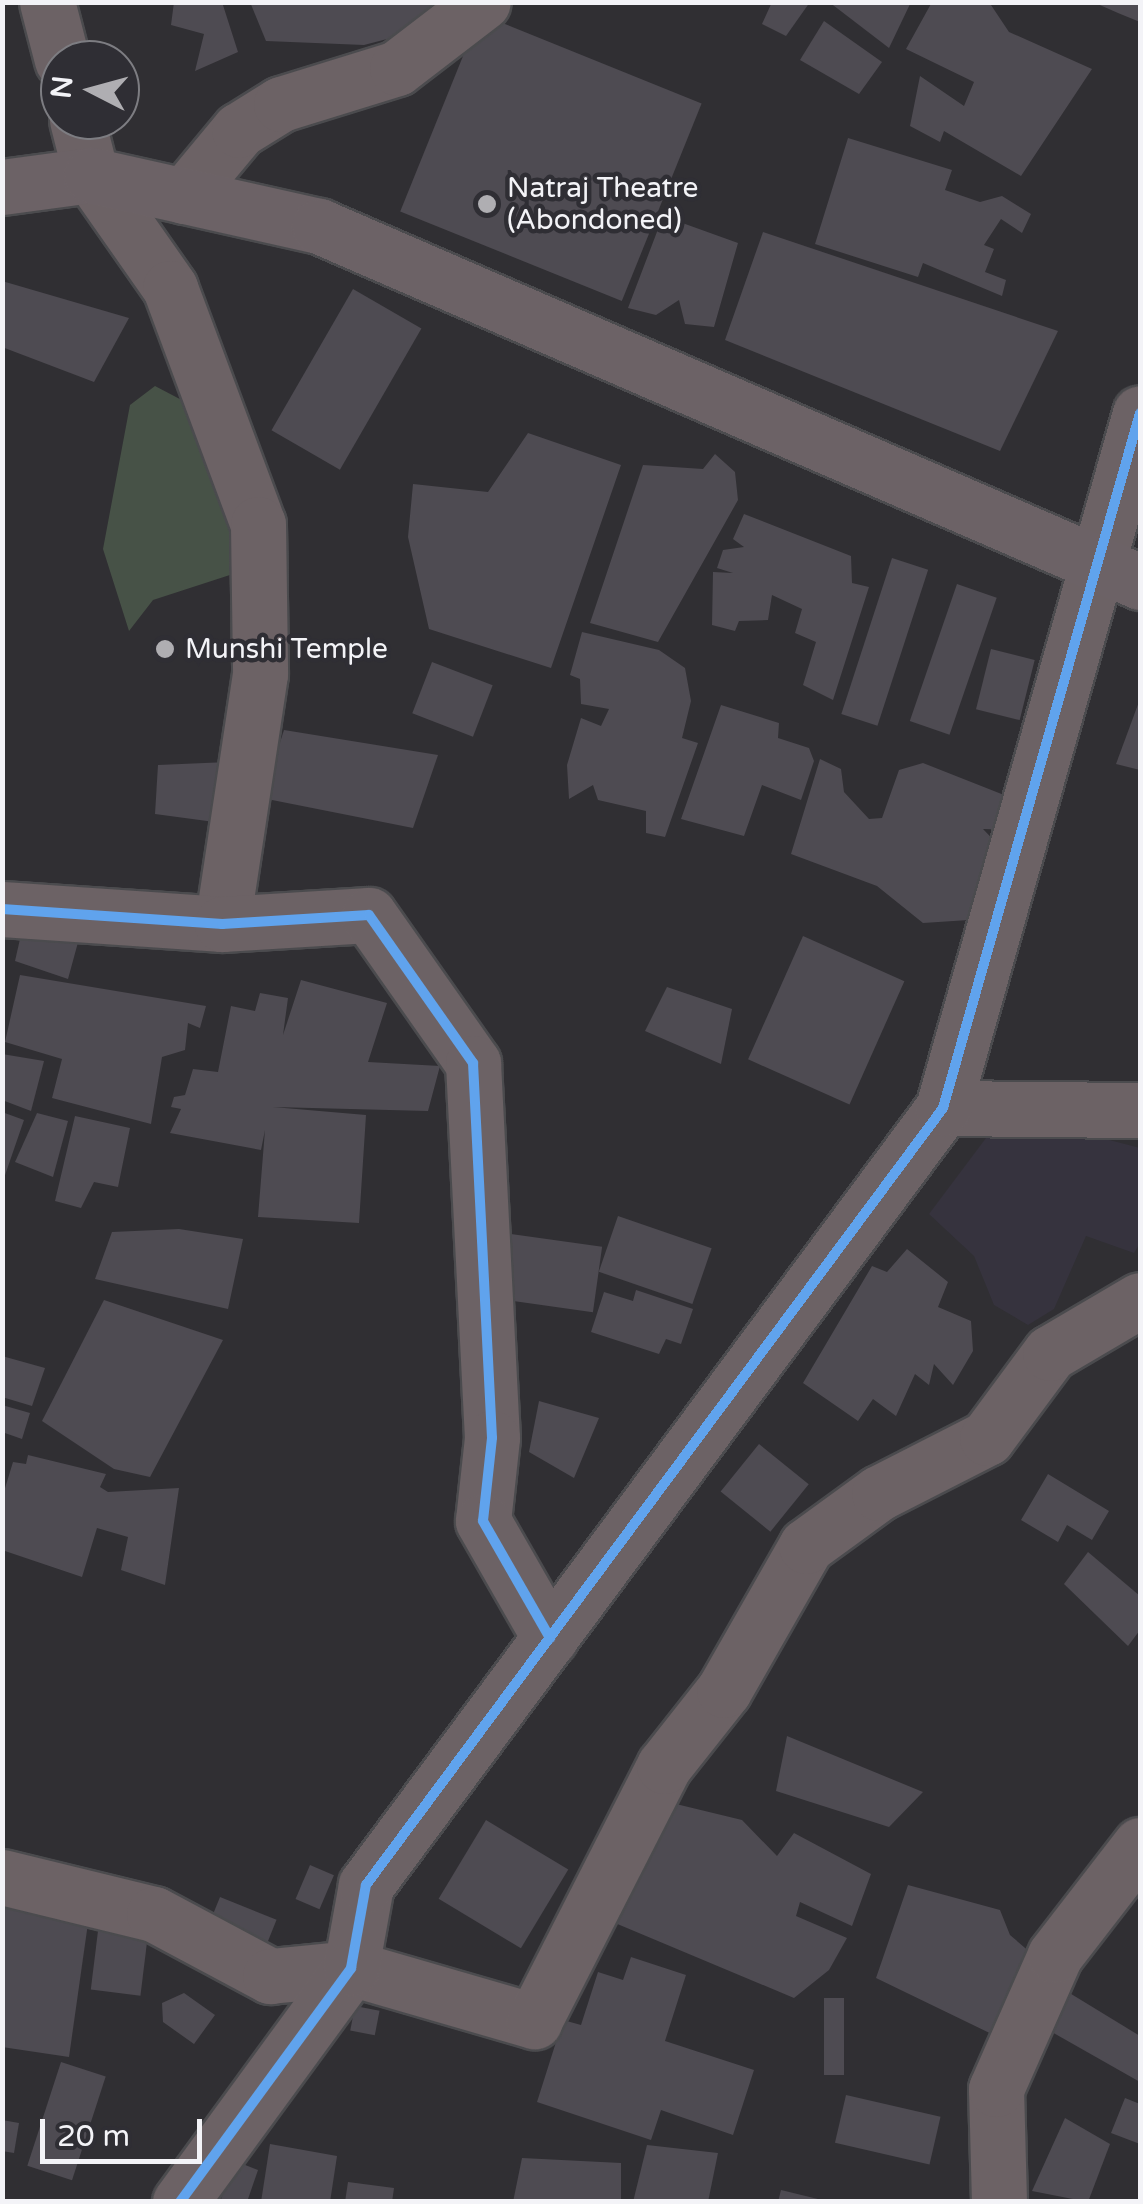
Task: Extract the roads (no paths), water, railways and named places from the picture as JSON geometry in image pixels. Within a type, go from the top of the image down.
[{"type":"main road","points":[[2,188],[92,175],[319,226],[1117,574]]},
{"type":"street","points":[[48,2],[57,40]]},
{"type":"street","points":[[184,196],[239,130],[281,104],[396,68],[483,2]]},
{"type":"street","points":[[83,140],[92,175],[170,288],[258,524],[260,674],[222,924]]},
{"type":"street","points":[[180,2202],[351,1968],[366,1884],[943,1108],[1117,574],[1140,414]]},
{"type":"street","points":[[2,909],[222,924],[368,916],[474,1063],[492,1438],[483,1521],[550,1638]]},
{"type":"street","points":[[943,1108],[1140,1110]]},
{"type":"street","points":[[2,1877],[154,1914],[270,1976],[351,1968],[534,2021],[664,1766],[724,1690],[806,1546],[879,1494],[987,1438],[1050,1353],[1140,1300]]},
{"type":"street","points":[[999,2202],[996,2089],[1056,1956],[1140,1845]]},
{"type":"place","name":"Natraj Theatre (Abondoned)","points":[[487,204]]},
{"type":"place","name":"Munshi Temple","points":[[165,649]]}]
